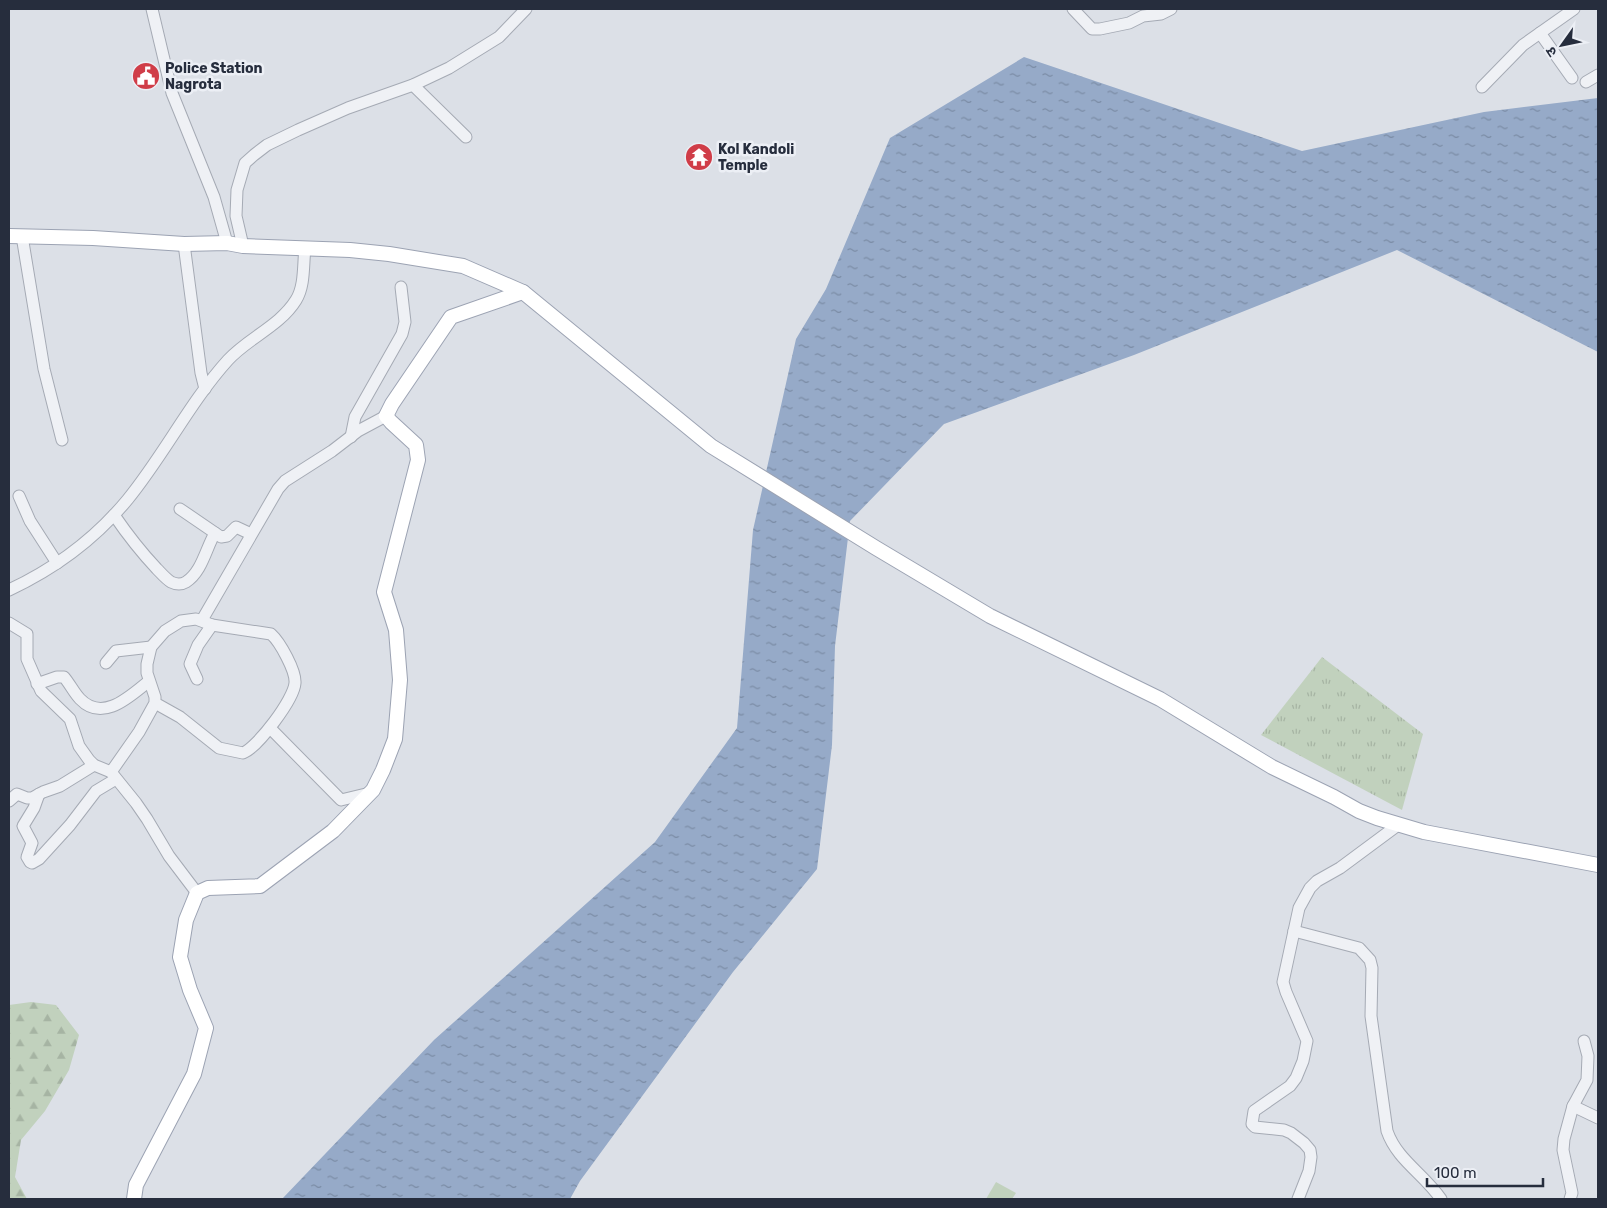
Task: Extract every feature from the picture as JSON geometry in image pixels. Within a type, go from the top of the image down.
[{"type":"main road","points":[[15,236],[93,238],[184,244],[227,243],[244,246],[350,250],[389,254],[463,266],[523,292],[711,446],[990,616],[1160,699],[1273,768],[1359,810],[1398,825],[1430,833],[1598,865]]},
{"type":"main road","points":[[134,1199],[136,1185],[194,1074],[206,1028],[190,990],[180,957],[186,920],[196,893],[208,888],[260,886],[333,831],[370,794],[383,770],[395,739],[400,680],[396,630],[384,592],[418,460],[416,445],[386,416],[392,404],[451,317],[523,292]]},
{"type":"street","points":[[152,9],[172,93],[214,197],[227,243]]},
{"type":"street","points":[[244,246],[236,216],[237,190],[245,163],[267,144],[340,111],[413,85],[450,68],[499,37],[526,9]]},
{"type":"street","points":[[1073,9],[1092,29],[1100,29],[1129,23],[1143,16],[1161,14],[1171,9]]},
{"type":"street","points":[[1482,87],[1523,45],[1574,9]]},
{"type":"street","points":[[1540,33],[1572,78]]},
{"type":"street","points":[[1586,82],[1598,75]]},
{"type":"street","points":[[413,85],[466,137]]},
{"type":"street","points":[[15,236],[44,369],[62,440]]},
{"type":"street","points":[[184,244],[200,373],[205,389]]},
{"type":"street","points":[[9,590],[27,582],[83,545],[114,515],[145,476],[205,389],[229,359],[284,315],[297,300],[301,287],[305,248]]},
{"type":"street","points":[[351,436],[355,417],[402,334],[405,322],[401,287]]},
{"type":"street","points":[[197,679],[190,664],[207,622],[251,534],[278,489],[285,481],[332,451],[351,436],[386,416]]},
{"type":"street","points":[[19,496],[30,521],[57,563]]},
{"type":"street","points":[[180,509],[215,534],[224,537],[236,527],[251,534]]},
{"type":"street","points":[[114,515],[137,546],[166,579],[173,583],[183,584],[189,580],[203,560],[215,534]]},
{"type":"street","points":[[39,794],[34,808],[23,826],[32,843],[27,857],[30,862],[40,858],[76,819],[96,791],[114,775],[155,703],[155,697],[149,682],[147,664],[151,647],[156,639],[173,625],[189,619],[267,633],[278,641],[295,678],[295,684],[290,697],[270,728],[243,754],[219,748],[180,717],[155,703]]},
{"type":"street","points":[[9,623],[28,634],[27,659],[37,684],[50,701],[70,719],[78,746],[94,765],[114,775],[147,819],[169,856],[196,893]]},
{"type":"street","points":[[106,663],[116,651],[151,647]]},
{"type":"street","points":[[37,684],[58,677],[64,677],[81,700],[87,705],[98,708],[115,706],[149,682]]},
{"type":"street","points":[[270,728],[341,800],[370,794]]},
{"type":"street","points":[[9,801],[17,794],[30,799],[60,786],[94,765]]},
{"type":"street","points":[[1298,1199],[1309,1171],[1310,1150],[1291,1133],[1284,1130],[1255,1127],[1252,1124],[1254,1111],[1290,1086],[1296,1078],[1303,1061],[1307,1041],[1283,982],[1299,908],[1310,888],[1317,880],[1340,868],[1398,825]]},
{"type":"street","points":[[1294,931],[1359,948],[1370,960],[1372,968],[1372,1016],[1387,1131],[1390,1140],[1400,1155],[1441,1199]]},
{"type":"street","points":[[1570,1199],[1572,1193],[1563,1150],[1573,1106],[1588,1080],[1588,1056],[1584,1041]]},
{"type":"street","points":[[1573,1106],[1598,1118]]},
{"type":"green space","points":[[1322,657],[1423,734],[1402,810],[1261,735]]},
{"type":"green space","points":[[31,1002],[56,1005],[79,1035],[69,1070],[45,1111],[21,1140],[15,1177],[27,1199],[9,1199],[9,1005]]},
{"type":"green space","points":[[996,1182],[1016,1193],[1012,1199],[986,1199]]},
{"type":"water","points":[[1024,57],[1302,151],[1484,112],[1598,98],[1598,352],[1397,250],[1134,355],[944,424],[850,521],[835,646],[832,745],[817,869],[733,972],[580,1181],[570,1199],[282,1199],[434,1040],[655,842],[737,728],[753,530],[796,339],[826,289],[890,138]]},
{"type":"place","name":"Police Station Nagrota","points":[[146,76]]},
{"type":"place","name":"Kol Kandoli Temple","points":[[699,157]]}]
